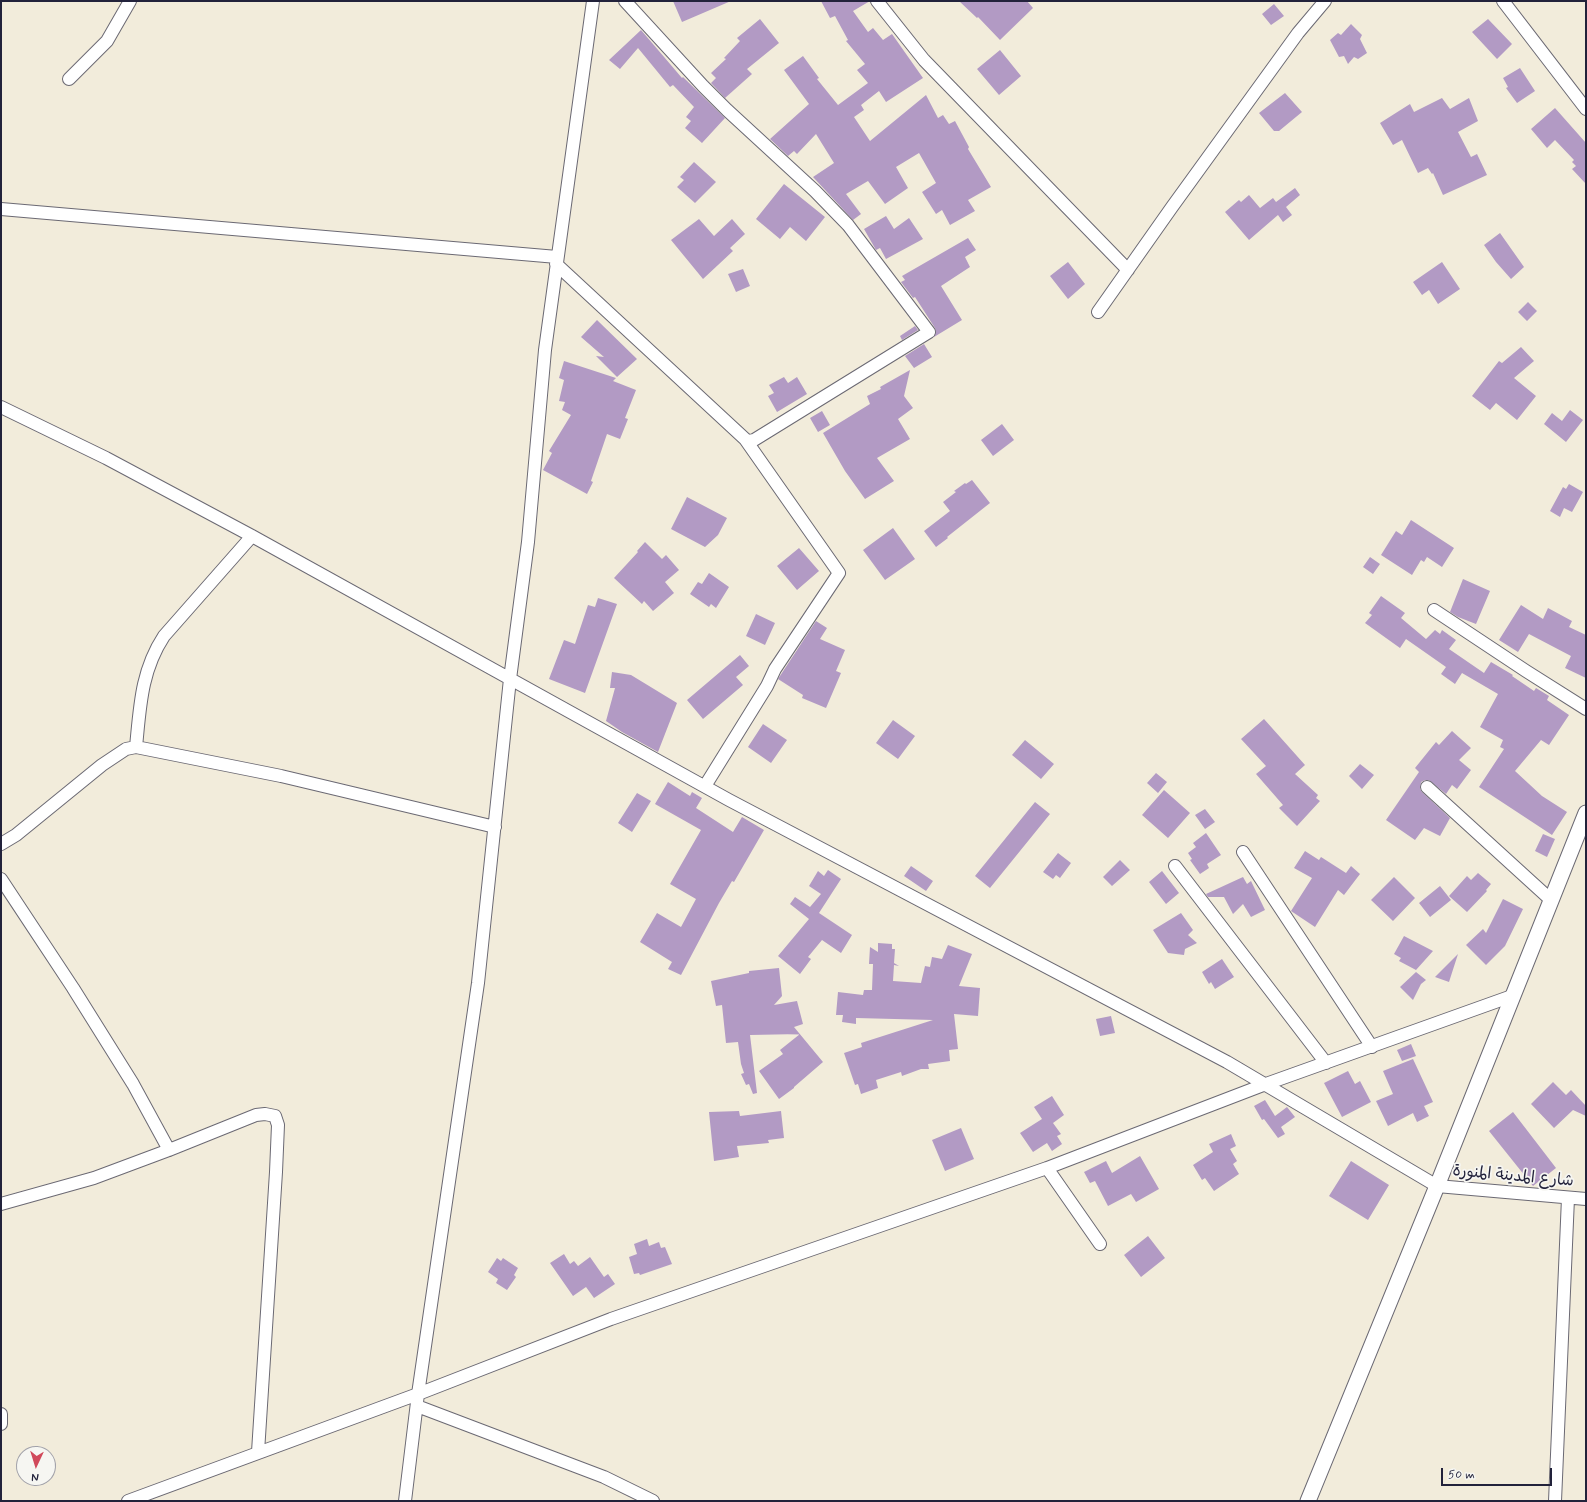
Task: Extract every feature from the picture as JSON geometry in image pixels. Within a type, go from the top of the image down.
[{"type":"street","points":[[69,79],[107,41],[130,1]]},
{"type":"street","points":[[405,1501],[417,1400],[467,1067],[478,983],[510,679],[528,542],[545,350],[593,1]]},
{"type":"street","points":[[625,1],[708,91],[810,186],[848,225],[929,332],[754,440],[749,441],[744,439]]},
{"type":"street","points":[[877,1],[924,60],[1128,270]]},
{"type":"street","points":[[1098,312],[1298,33],[1325,1]]},
{"type":"street","points":[[1502,1],[1586,108]]},
{"type":"street","points":[[1,209],[557,261],[744,439],[839,573],[775,669],[767,686],[705,786]]},
{"type":"street","points":[[1,407],[106,458],[252,536],[705,786],[1151,1021],[1266,1084],[1372,1149],[1437,1186]]},
{"type":"street","points":[[136,748],[141,695],[150,662],[157,647],[164,636],[252,536]]},
{"type":"street","points":[[1434,610],[1526,671],[1586,708]]},
{"type":"street","points":[[1,844],[16,835],[102,765],[126,749],[136,748],[281,776],[495,827]]},
{"type":"street","points":[[1427,787],[1551,900]]},
{"type":"street","points":[[1308,1501],[1437,1186],[1586,813]]},
{"type":"street","points":[[1243,852],[1372,1047]]},
{"type":"street","points":[[1175,866],[1326,1063]]},
{"type":"street","points":[[1,879],[73,988],[129,1078],[169,1150]]},
{"type":"street","points":[[128,1501],[258,1452],[417,1400],[618,1316],[1047,1168],[1266,1084],[1512,996]]},
{"type":"street","points":[[1,1204],[94,1178],[256,1116],[272,1114],[277,1120],[278,1132],[258,1452]]},
{"type":"street","points":[[1047,1168],[1100,1244]]},
{"type":"street","name":"شارع المدينة المنورة","points":[[1437,1186],[1586,1199]]},
{"type":"street","points":[[1555,1501],[1568,1198]]},
{"type":"street","points":[[417,1400],[604,1477],[652,1501]]},
{"type":"street","points":[[1,1414],[1,1424]]},
{"type":"building","points":[[673,1],[731,1],[682,22]]},
{"type":"building","points":[[821,1],[870,1],[853,11],[868,32],[873,28],[883,40],[892,34],[923,78],[886,102],[879,91],[861,105],[864,110],[854,117],[870,141],[926,95],[938,118],[943,115],[949,124],[955,121],[969,147],[968,149],[991,187],[968,200],[975,211],[950,225],[942,210],[936,214],[922,192],[936,183],[919,153],[896,167],[908,188],[885,204],[868,181],[846,194],[861,214],[853,220],[813,177],[834,163],[816,134],[797,154],[794,151],[788,156],[770,139],[809,104],[784,70],[803,56],[819,78],[817,79],[838,105],[868,83],[857,70],[865,64],[846,41],[848,40],[835,16],[830,18]]},
{"type":"building","points":[[959,1],[1027,1],[1033,8],[1000,40],[978,17],[977,18]]},
{"type":"building","points":[[1274,4],[1284,16],[1271,25],[1262,14]]},
{"type":"building","points":[[760,19],[779,43],[747,69],[752,74],[725,98],[711,83],[716,78],[711,73],[726,59],[724,58],[740,41],[737,38]]},
{"type":"building","points":[[1488,19],[1512,44],[1497,59],[1472,32]]},
{"type":"building","points":[[1351,24],[1362,35],[1360,39],[1367,53],[1358,59],[1354,57],[1348,64],[1344,56],[1339,57],[1330,40],[1338,33],[1341,35]]},
{"type":"building","points":[[641,30],[682,78],[683,77],[725,118],[702,143],[685,128],[691,121],[686,117],[694,107],[673,85],[670,87],[638,48],[620,69],[609,60]]},
{"type":"building","points":[[1000,50],[1021,76],[999,95],[977,69]]},
{"type":"building","points":[[1520,68],[1535,91],[1517,103],[1506,88],[1508,87],[1503,78]]},
{"type":"building","points":[[1285,93],[1302,112],[1279,131],[1274,131],[1259,113]]},
{"type":"building","points":[[1442,98],[1450,109],[1469,98],[1478,121],[1458,132],[1471,157],[1477,154],[1487,175],[1443,195],[1433,173],[1432,174],[1428,168],[1418,173],[1402,140],[1393,145],[1380,123],[1410,104],[1414,112]]},
{"type":"building","points":[[1555,108],[1586,143],[1586,184],[1572,169],[1576,166],[1572,162],[1574,160],[1555,140],[1547,148],[1531,129]]},
{"type":"building","points":[[694,162],[716,182],[695,203],[677,187],[684,180],[680,177]]},
{"type":"building","points":[[784,184],[825,217],[806,241],[790,227],[780,239],[756,219]]},
{"type":"building","points":[[1295,188],[1300,195],[1286,207],[1292,215],[1283,222],[1278,215],[1249,240],[1225,212],[1239,200],[1241,202],[1249,195],[1260,208],[1273,198],[1276,202]]},
{"type":"building","points":[[886,216],[894,229],[909,218],[923,239],[886,259],[880,248],[876,250],[864,229]]},
{"type":"building","points":[[699,219],[714,236],[732,219],[745,234],[730,248],[733,251],[703,279],[671,240]]},
{"type":"building","points":[[1500,233],[1524,267],[1511,279],[1484,245]]},
{"type":"building","points":[[968,238],[976,250],[965,257],[970,267],[941,286],[962,320],[934,337],[936,332],[935,328],[915,297],[913,298],[901,282],[905,280],[902,276]]},
{"type":"building","points":[[1068,262],[1085,284],[1068,299],[1050,276]]},
{"type":"building","points":[[1442,262],[1460,289],[1438,304],[1429,290],[1422,295],[1413,282]]},
{"type":"building","points":[[743,269],[750,286],[736,292],[728,274]]},
{"type":"building","points":[[1528,302],[1537,311],[1527,321],[1518,312]]},
{"type":"building","points":[[597,320],[637,359],[617,377],[596,356],[604,357],[581,337]]},
{"type":"building","points":[[915,326],[918,330],[902,340],[900,336]]},
{"type":"building","points":[[924,344],[932,357],[914,368],[905,356]]},
{"type":"building","points":[[1521,347],[1534,361],[1514,378],[1536,396],[1517,420],[1496,403],[1490,410],[1472,396],[1499,361],[1502,363]]},
{"type":"building","points":[[564,361],[616,378],[613,381],[636,390],[625,418],[628,419],[620,439],[607,434],[591,481],[593,482],[587,494],[543,470],[552,453],[549,451],[571,415],[562,410],[565,402],[559,401],[564,380],[559,378]]},
{"type":"building","points":[[910,370],[904,396],[913,408],[898,419],[910,439],[877,458],[894,481],[865,499],[845,471],[823,433],[870,404],[867,396],[881,389],[880,387]]},
{"type":"building","points":[[784,377],[788,383],[797,377],[807,394],[777,412],[768,396],[774,393],[769,385]]},
{"type":"building","points":[[1570,410],[1583,420],[1566,442],[1544,424],[1552,413],[1562,421]]},
{"type":"building","points":[[822,411],[830,425],[818,432],[810,418]]},
{"type":"building","points":[[1002,424],[1014,440],[993,456],[981,440]]},
{"type":"building","points":[[972,480],[990,503],[936,547],[924,531],[950,511],[943,502],[956,492],[954,491]]},
{"type":"building","points":[[1569,484],[1583,492],[1572,512],[1564,508],[1560,517],[1550,511],[1563,487],[1566,489]]},
{"type":"building","points":[[687,497],[727,518],[718,535],[705,547],[671,529]]},
{"type":"building","points":[[1411,520],[1454,548],[1442,567],[1427,557],[1424,562],[1421,560],[1412,575],[1381,555],[1396,531],[1402,535]]},
{"type":"building","points":[[893,528],[915,559],[885,580],[863,550]]},
{"type":"building","points":[[645,542],[662,559],[666,555],[679,570],[665,582],[674,593],[653,611],[644,601],[642,604],[614,578],[638,552],[637,551]]},
{"type":"building","points":[[799,548],[819,571],[797,590],[777,566]]},
{"type":"building","points":[[1370,557],[1380,564],[1373,574],[1363,567]]},
{"type":"building","points":[[709,573],[729,587],[716,608],[711,604],[709,607],[690,594],[698,582],[702,584]]},
{"type":"building","points":[[1463,579],[1490,591],[1476,624],[1450,612]]},
{"type":"building","points":[[1381,596],[1405,613],[1401,618],[1426,639],[1435,630],[1440,634],[1442,630],[1456,640],[1449,649],[1484,673],[1491,662],[1513,675],[1512,676],[1534,691],[1536,688],[1549,696],[1547,700],[1569,715],[1549,745],[1541,740],[1515,771],[1542,796],[1567,812],[1552,835],[1479,787],[1504,749],[1500,747],[1503,740],[1480,727],[1498,694],[1462,673],[1455,684],[1441,674],[1446,667],[1406,639],[1400,648],[1365,623],[1372,615],[1369,613]]},
{"type":"building","points":[[598,598],[617,604],[585,693],[549,679],[564,640],[575,644],[588,605],[595,607]]},
{"type":"building","points":[[1521,605],[1543,619],[1548,608],[1572,621],[1569,627],[1586,635],[1586,678],[1565,668],[1571,656],[1529,634],[1518,652],[1499,640]]},
{"type":"building","points":[[756,614],[775,623],[765,645],[746,636]]},
{"type":"building","points":[[816,621],[827,628],[820,639],[845,650],[836,671],[841,673],[826,708],[802,698],[803,695],[778,679]]},
{"type":"building","points":[[740,655],[749,666],[736,677],[743,685],[703,719],[687,700]]},
{"type":"building","points":[[612,672],[631,675],[677,703],[658,752],[622,732],[606,721],[615,688],[610,688]]},
{"type":"building","points":[[1264,719],[1305,765],[1295,774],[1318,795],[1316,798],[1320,801],[1297,826],[1279,808],[1283,805],[1256,774],[1266,766],[1241,739]]},
{"type":"building","points":[[893,720],[915,736],[898,759],[876,743]]},
{"type":"building","points":[[763,724],[787,740],[771,763],[748,747]]},
{"type":"building","points":[[1452,731],[1471,748],[1459,760],[1471,770],[1457,789],[1452,785],[1446,794],[1429,780],[1421,782],[1420,789],[1422,792],[1450,818],[1440,836],[1424,828],[1415,840],[1386,820],[1419,772],[1415,768],[1436,742],[1439,745]]},
{"type":"building","points":[[1025,740],[1054,764],[1041,779],[1012,755]]},
{"type":"building","points":[[1360,764],[1374,775],[1362,789],[1349,776]]},
{"type":"building","points":[[1156,773],[1167,782],[1158,793],[1147,783]]},
{"type":"building","points":[[668,782],[690,796],[692,792],[702,798],[696,808],[733,832],[742,817],[764,830],[734,882],[732,881],[719,903],[681,975],[668,969],[672,962],[640,942],[657,913],[681,927],[696,899],[670,884],[701,830],[655,804]]},
{"type":"building","points":[[1164,790],[1190,813],[1168,838],[1142,815]]},
{"type":"building","points":[[637,793],[651,801],[632,832],[618,823]]},
{"type":"building","points":[[1035,802],[1050,814],[990,888],[975,876]]},
{"type":"building","points":[[1205,809],[1215,822],[1205,829],[1195,815]]},
{"type":"building","points":[[1206,833],[1221,855],[1207,864],[1209,868],[1200,874],[1190,860],[1192,859],[1188,853],[1196,847],[1193,843]]},
{"type":"building","points":[[1543,834],[1555,839],[1547,857],[1535,851]]},
{"type":"building","points":[[1305,851],[1319,860],[1321,857],[1346,873],[1351,866],[1360,874],[1344,895],[1338,890],[1315,927],[1291,911],[1312,878],[1294,868]]},
{"type":"building","points":[[1058,853],[1071,863],[1060,878],[1056,875],[1053,879],[1043,872]]},
{"type":"building","points":[[1120,860],[1130,870],[1112,886],[1103,877]]},
{"type":"building","points":[[911,866],[933,881],[926,891],[904,876]]},
{"type":"building","points":[[828,870],[841,879],[819,913],[852,935],[841,953],[822,940],[808,957],[811,959],[800,974],[778,956],[809,919],[790,904],[795,897],[810,907],[821,894],[809,886],[818,871],[824,876]]},
{"type":"building","points":[[1162,871],[1179,893],[1166,904],[1149,882]]},
{"type":"building","points":[[1478,873],[1491,884],[1486,890],[1487,891],[1467,912],[1449,896],[1467,876],[1471,880]]},
{"type":"building","points":[[1243,877],[1247,884],[1251,881],[1265,910],[1251,917],[1243,904],[1233,914],[1224,897],[1208,897],[1206,894]]},
{"type":"building","points":[[1394,877],[1415,898],[1393,921],[1371,900]]},
{"type":"building","points":[[1440,886],[1451,900],[1430,917],[1419,903]]},
{"type":"building","points":[[1503,899],[1523,909],[1505,946],[1486,965],[1466,945],[1483,929],[1486,933]]},
{"type":"building","points":[[1181,913],[1193,930],[1188,935],[1197,943],[1185,949],[1184,955],[1168,953],[1153,930]]},
{"type":"building","points":[[1404,936],[1433,951],[1416,970],[1399,961],[1401,958],[1394,954]]},
{"type":"building","points":[[878,943],[892,944],[892,949],[895,949],[894,963],[899,966],[894,965],[893,981],[921,983],[925,966],[930,967],[932,957],[942,959],[948,945],[972,954],[959,986],[980,988],[978,1016],[954,1014],[958,1049],[949,1050],[950,1061],[928,1064],[929,1069],[921,1069],[902,1076],[901,1072],[876,1080],[878,1088],[861,1094],[858,1084],[855,1085],[844,1053],[862,1047],[861,1043],[933,1020],[856,1018],[856,1024],[842,1022],[843,1015],[836,1015],[838,992],[863,995],[864,990],[872,990],[873,964],[869,964],[870,947],[878,952]]},
{"type":"building","points":[[1458,954],[1449,982],[1435,977]]},
{"type":"building","points":[[1222,959],[1234,977],[1215,989],[1211,982],[1209,984],[1202,972]]},
{"type":"building","points":[[779,968],[782,996],[774,1005],[797,1001],[803,1024],[794,1027],[800,1034],[750,1035],[757,1093],[753,1094],[749,1084],[746,1085],[741,1074],[744,1073],[741,1064],[738,1042],[726,1043],[722,1005],[716,1006],[711,981],[749,973],[749,971]]},
{"type":"building","points":[[1416,972],[1426,980],[1421,984],[1413,1000],[1400,987]]},
{"type":"building","points":[[1111,1016],[1115,1033],[1100,1036],[1096,1019]]},
{"type":"building","points":[[800,1034],[823,1062],[794,1088],[779,1099],[759,1071],[783,1054],[780,1050]]},
{"type":"building","points":[[1411,1044],[1416,1056],[1402,1061],[1397,1050]]},
{"type":"building","points":[[1413,1059],[1433,1102],[1424,1106],[1429,1116],[1417,1122],[1413,1113],[1388,1126],[1376,1101],[1393,1094],[1383,1071]]},
{"type":"building","points":[[1348,1071],[1355,1084],[1360,1081],[1371,1102],[1342,1117],[1324,1083]]},
{"type":"building","points":[[1553,1082],[1566,1095],[1571,1090],[1586,1106],[1586,1116],[1573,1110],[1554,1128],[1531,1104]]},
{"type":"building","points":[[1052,1096],[1064,1115],[1053,1123],[1061,1134],[1057,1136],[1062,1144],[1052,1151],[1047,1143],[1033,1152],[1020,1133],[1042,1119],[1034,1107]]},
{"type":"building","points":[[1265,1100],[1275,1116],[1287,1107],[1295,1117],[1281,1127],[1285,1134],[1278,1138],[1264,1119],[1262,1120],[1254,1106]]},
{"type":"building","points":[[739,1111],[740,1116],[781,1111],[784,1138],[768,1140],[769,1143],[737,1146],[739,1157],[714,1161],[709,1112]]},
{"type":"building","points":[[1513,1112],[1556,1168],[1533,1186],[1489,1131]]},
{"type":"building","points":[[961,1128],[974,1159],[945,1171],[932,1140]]},
{"type":"building","points":[[1231,1134],[1236,1146],[1230,1149],[1237,1161],[1233,1164],[1239,1174],[1214,1191],[1205,1178],[1202,1180],[1193,1165],[1213,1152],[1209,1144]]},
{"type":"building","points":[[1140,1156],[1159,1189],[1136,1202],[1131,1194],[1108,1206],[1095,1181],[1090,1183],[1084,1172],[1106,1161],[1112,1173]]},
{"type":"building","points":[[1351,1161],[1389,1185],[1368,1220],[1329,1196]]},
{"type":"building","points":[[1148,1236],[1165,1258],[1141,1277],[1124,1255]]},
{"type":"building","points":[[647,1239],[649,1246],[659,1242],[661,1248],[665,1247],[672,1264],[640,1275],[639,1273],[634,1274],[629,1257],[637,1254],[634,1244]]},
{"type":"building","points":[[564,1254],[570,1264],[574,1261],[578,1266],[590,1257],[604,1277],[608,1274],[615,1284],[594,1298],[586,1287],[573,1296],[550,1263]]},
{"type":"building","points":[[497,1258],[501,1261],[503,1258],[518,1268],[514,1275],[516,1277],[507,1290],[496,1283],[498,1279],[488,1272]]}]
